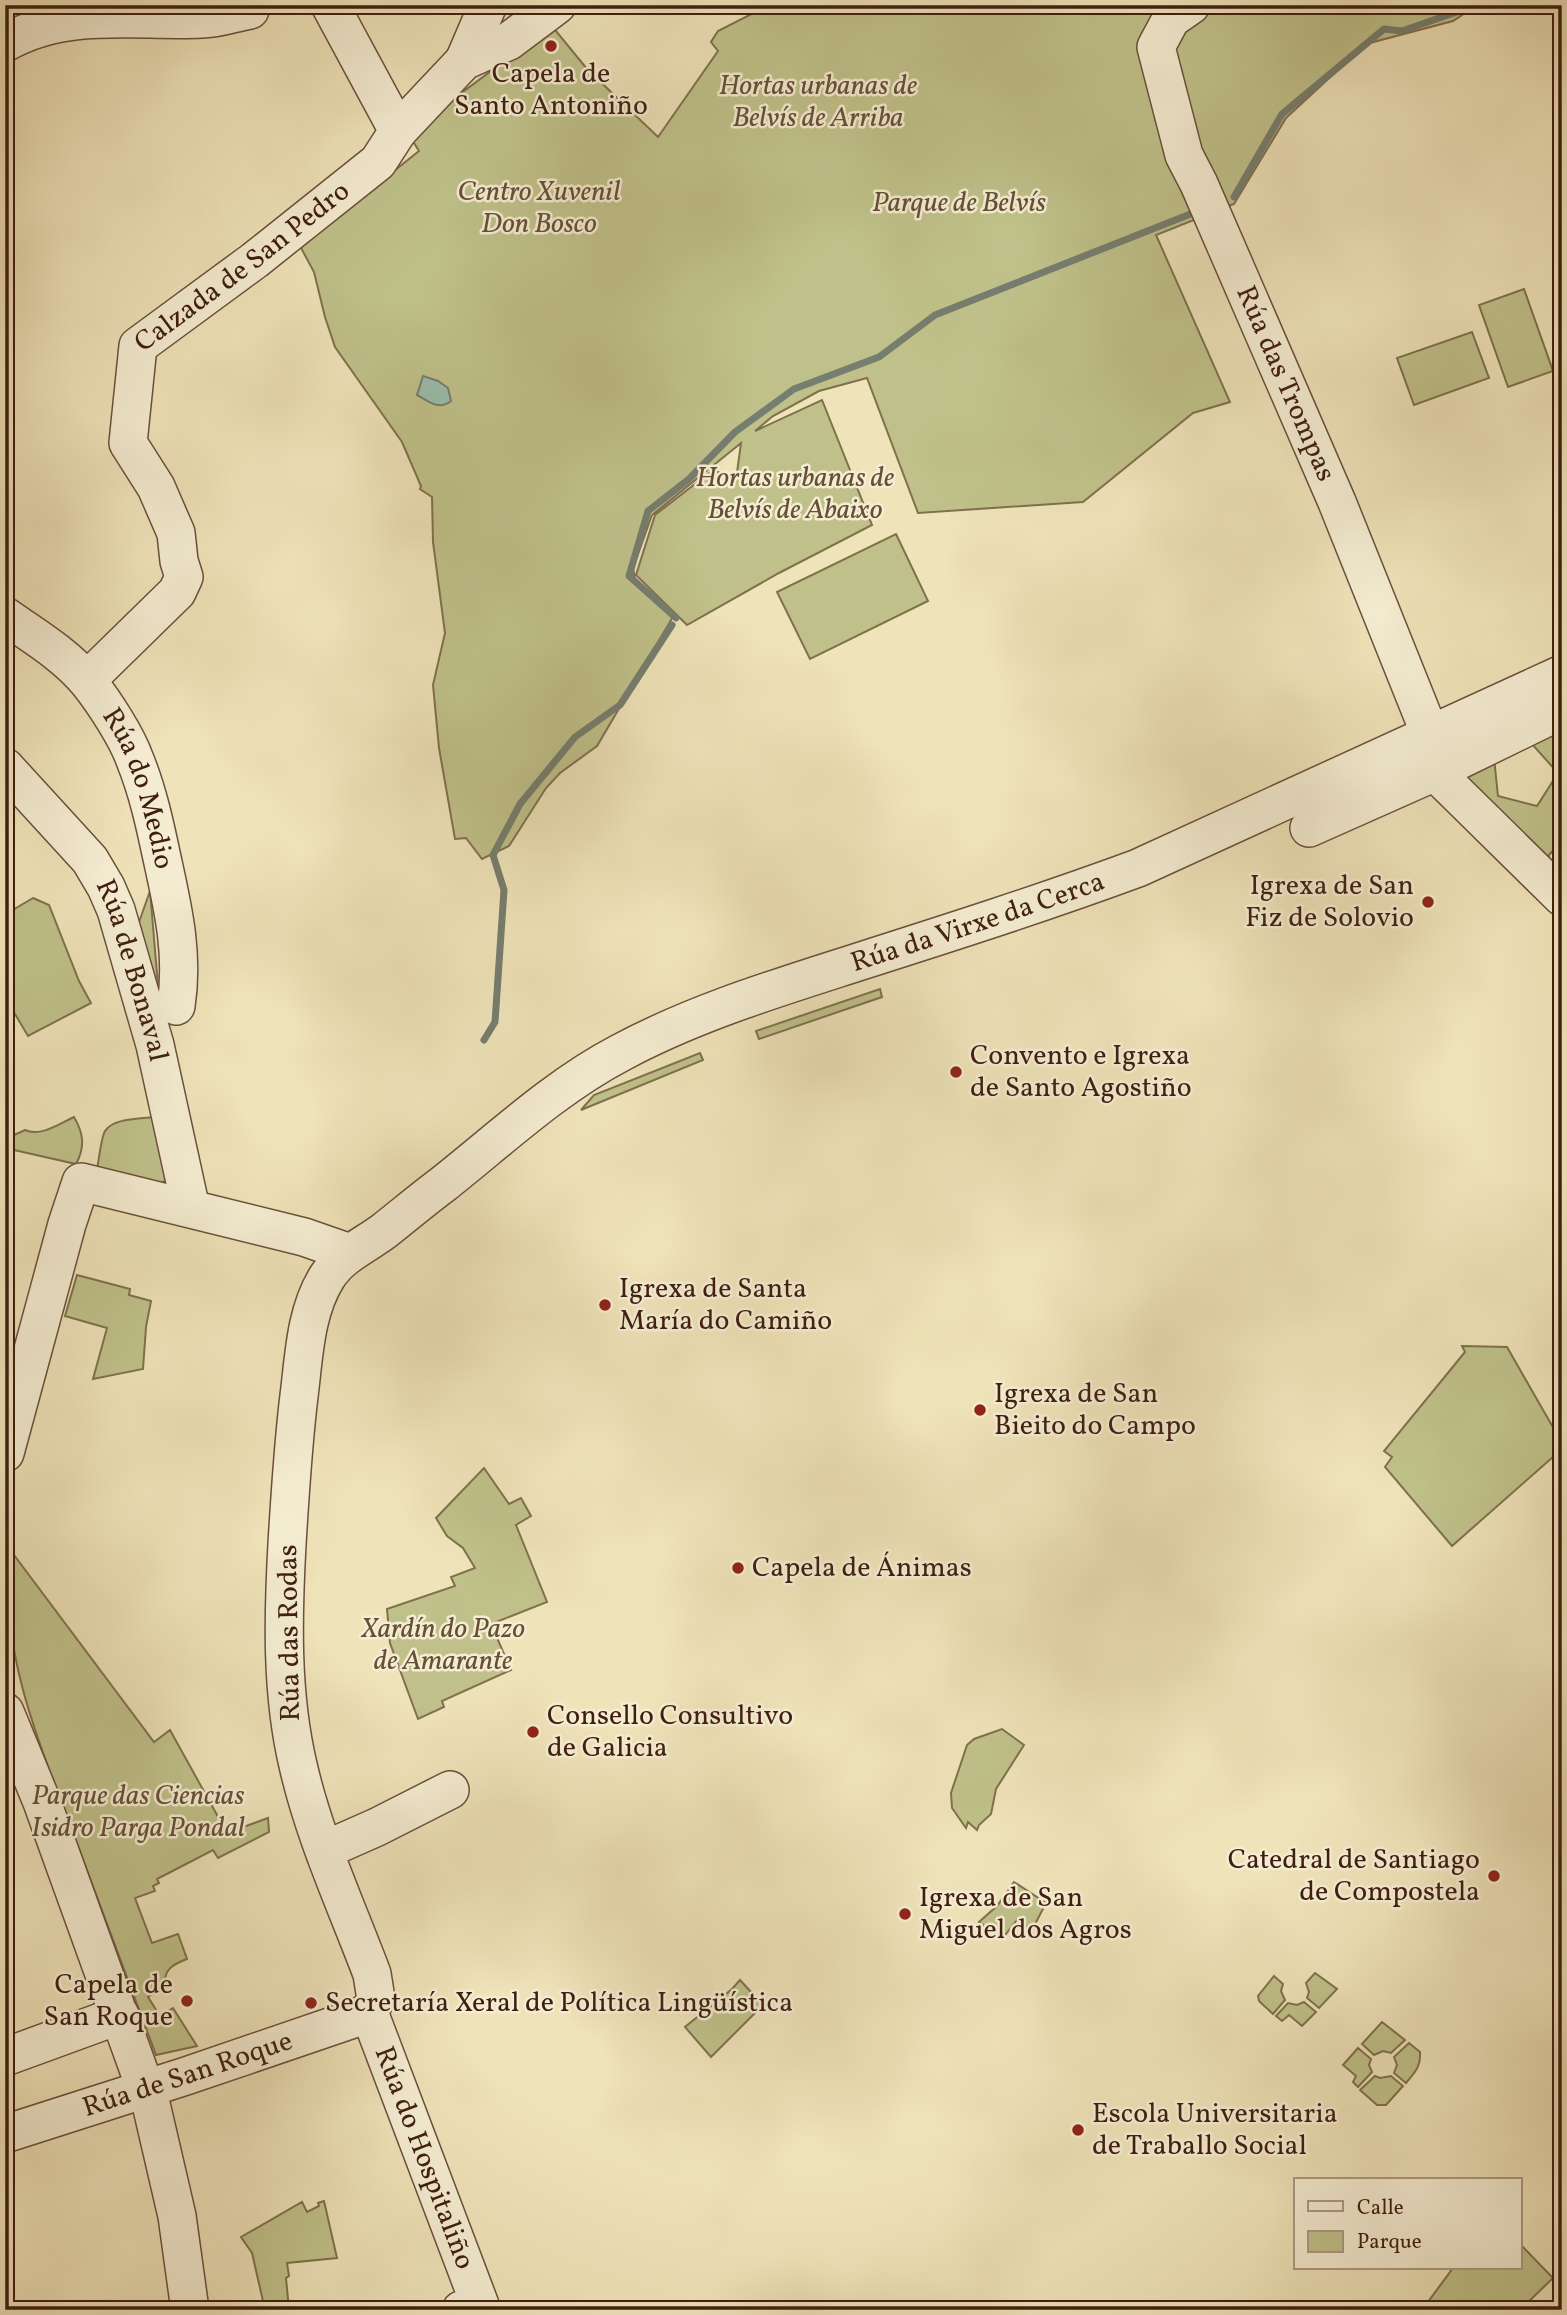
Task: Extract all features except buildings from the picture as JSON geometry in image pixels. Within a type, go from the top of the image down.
[{"type":"street","points":[[330,5],[398,131]]},
{"type":"street","points":[[464,61],[488,5]]},
{"type":"street","points":[[464,61],[509,41],[557,5]]},
{"type":"street","name":"Rúa das Trompas","points":[[1191,5],[1171,19],[1156,47],[1184,155],[1337,502],[1430,734]]},
{"type":"street","points":[[5,43],[61,22],[92,18],[205,20],[250,10]]},
{"type":"street","name":"Calzada de San Pedro","points":[[87,680],[177,592],[184,577],[176,533],[156,487],[128,443],[138,346],[255,260],[378,162],[398,131],[464,61]]},
{"type":"street","name":"Rúa do Medio","points":[[5,616],[46,643],[87,680],[102,700],[134,757],[154,823],[178,933],[176,1006]]},
{"type":"street","name":"Rúa da Virxe da Cerca","points":[[350,1253],[382,1232],[529,1116],[603,1062],[681,1024],[788,985],[1073,892],[1138,868],[1562,674]]},
{"type":"street","points":[[1309,828],[1435,772],[1562,710]]},
{"type":"street","name":"Rúa de Bonaval","points":[[5,767],[90,860],[116,910],[155,1045],[189,1200],[188,1207]]},
{"type":"street","points":[[1435,772],[1562,897]]},
{"type":"street","points":[[5,1453],[67,1224],[81,1182],[304,1237],[350,1253]]},
{"type":"street","name":"Rúa das Rodas","points":[[350,1253],[335,1266],[321,1287],[308,1331],[293,1455],[285,1583],[286,1670],[291,1731],[304,1791],[372,1974],[376,2000],[369,2012]]},
{"type":"street","points":[[5,1712],[42,1802],[146,2089],[177,2216],[190,2310]]},
{"type":"street","points":[[325,1850],[445,1792]]},
{"type":"street","name":"Rúa de San Roque","points":[[5,2134],[146,2089],[369,2012]]},
{"type":"street","name":"Rúa do Hospitaliño","points":[[369,2012],[470,2307]]},
{"type":"street","points":[[5,2057],[120,2015]]},
{"type":"green space","name":"Parque de Belvís","points":[[769,5],[1477,5],[1453,21],[1366,44],[1286,118],[1234,204],[1156,235],[1230,402],[1193,413],[1083,502],[918,513],[867,378],[819,391],[773,416],[755,431],[822,400],[872,525],[687,625],[636,575],[655,515],[713,470],[736,480],[741,443],[652,515],[633,568],[635,579],[674,615],[597,746],[560,773],[546,788],[509,846],[482,859],[466,838],[455,839],[439,748],[433,685],[445,633],[433,542],[432,497],[420,489],[402,442],[335,347],[314,272],[300,246],[419,151],[409,135],[418,125],[552,26],[587,69],[658,137],[718,51],[711,42],[718,31]]},
{"type":"green space","points":[[1524,289],[1553,371],[1508,387],[1479,305]]},
{"type":"green space","points":[[1472,332],[1489,378],[1414,405],[1397,358]]},
{"type":"green space","points":[[896,534],[928,601],[810,659],[777,592]]},
{"type":"green space","points":[[1562,732],[1562,841],[1549,855],[1548,863],[1458,773],[1494,758],[1498,796],[1537,806],[1558,773],[1531,743]]},
{"type":"green space","points":[[150,891],[160,1009],[138,925]]},
{"type":"green space","points":[[33,898],[49,905],[79,981],[91,1003],[28,1036],[5,997],[5,904],[11,911]]},
{"type":"green space","points":[[880,989],[882,997],[759,1039],[756,1031]]},
{"type":"green space","points":[[700,1053],[703,1060],[581,1110],[594,1095]]},
{"type":"green space","points":[[74,1117],[82,1140],[76,1164],[5,1148],[5,1139],[25,1130],[44,1131]]},
{"type":"green space","points":[[153,1117],[168,1178],[161,1184],[97,1169],[102,1139],[109,1127],[120,1121]]},
{"type":"green space","points":[[77,1275],[130,1289],[129,1295],[151,1301],[143,1369],[93,1379],[107,1328],[65,1316]]},
{"type":"green space","points":[[1462,1346],[1507,1347],[1562,1443],[1562,1449],[1452,1546],[1385,1467],[1392,1457],[1384,1451],[1465,1352]]},
{"type":"green space","name":"Xardín do Pazo de Amarante","points":[[484,1468],[509,1504],[521,1498],[531,1516],[516,1525],[547,1602],[491,1624],[511,1670],[442,1701],[444,1707],[418,1719],[390,1643],[387,1609],[455,1586],[451,1577],[475,1568],[463,1548],[447,1536],[436,1518]]},
{"type":"green space","name":"Parque das Ciencias Isidro Parga Pondal","points":[[9,1553],[14,1555],[154,1742],[170,1730],[227,1833],[268,1818],[269,1832],[218,1858],[213,1850],[157,1879],[159,1883],[153,1886],[155,1891],[135,1898],[152,1943],[178,1934],[187,1959],[170,1968],[165,1986],[148,1997],[160,2016],[173,2008],[197,2046],[156,2055],[24,1695],[10,1625]]},
{"type":"green space","points":[[1002,1729],[1024,1745],[996,1789],[991,1814],[977,1830],[968,1822],[966,1828],[952,1808],[951,1793],[967,1745],[974,1739]]},
{"type":"green space","points":[[1014,1882],[1046,1903],[1032,1930],[1017,1920],[1002,1939],[979,1922],[997,1906]]},
{"type":"green space","points":[[1315,1973],[1337,1989],[1319,2008],[1307,1998],[1309,1992],[1306,1983]]},
{"type":"green space","points":[[1274,1976],[1283,1984],[1281,1991],[1285,2000],[1273,2014],[1259,2001],[1258,1996]]},
{"type":"green space","points":[[740,1980],[763,2005],[711,2057],[685,2027]]},
{"type":"green space","points":[[1304,2002],[1316,2012],[1302,2026],[1289,2015],[1282,2021],[1276,2016],[1288,2003],[1297,2005]]},
{"type":"green space","points":[[1382,2022],[1405,2040],[1391,2053],[1383,2051],[1374,2055],[1362,2044]]},
{"type":"green space","points":[[1409,2043],[1420,2052],[1420,2062],[1406,2083],[1394,2073],[1397,2065],[1394,2057]]},
{"type":"green space","points":[[1358,2048],[1371,2059],[1369,2065],[1372,2072],[1358,2087],[1353,2082],[1356,2076],[1343,2065]]},
{"type":"green space","points":[[1375,2076],[1391,2076],[1403,2086],[1386,2105],[1377,2105],[1360,2090]]},
{"type":"green space","points":[[324,2201],[337,2258],[287,2263],[289,2310],[265,2310],[252,2253],[241,2237],[302,2202],[307,2212]]},
{"type":"green space","points":[[1522,2246],[1553,2278],[1520,2310],[1422,2310],[1452,2270],[1522,2270]]},
{"type":"shaded area","points":[[423,376],[448,388],[451,401],[438,405],[417,395]]},
{"type":"waterway","points":[[1234,197],[1282,114],[1384,29],[1402,31],[1471,5]]},
{"type":"waterway","points":[[676,618],[629,576],[648,511],[689,479],[735,432],[794,389],[879,357],[935,315],[1193,213]]},
{"type":"waterway","points":[[484,1040],[495,1022],[504,890],[493,855],[520,804],[575,737],[620,705],[672,625]]},
{"type":"place","name":"Capela de Santo Antoniño","points":[[551,46]]},
{"type":"place","name":"Igrexa de San Fiz de Solovio","points":[[1428,902]]},
{"type":"place","name":"Convento e Igrexa de Santo Agostiño","points":[[956,1072]]},
{"type":"place","name":"Igrexa de Santa María do Camiño","points":[[605,1305]]},
{"type":"place","name":"Igrexa de San Bieito do Campo","points":[[980,1410]]},
{"type":"place","name":"Capela de Ánimas","points":[[738,1568]]},
{"type":"place","name":"Consello Consultivo de Galicia","points":[[533,1732]]},
{"type":"place","name":"Catedral de Santiago de Compostela","points":[[1494,1876]]},
{"type":"place","name":"Igrexa de San Miguel dos Agros","points":[[905,1914]]},
{"type":"place","name":"Capela de San Roque","points":[[187,2001]]},
{"type":"place","name":"Secretaría Xeral de Política Lingüística","points":[[311,2003]]},
{"type":"place","name":"Escola Universitaria de Traballo Social","points":[[1078,2130]]},
{"type":"park label","name":"Hortas urbanas de Belvís de Arriba","points":[[818,102]]},
{"type":"park label","name":"Centro Xuvenil Don Bosco","points":[[539,208]]},
{"type":"park label","name":"Hortas urbanas de Belvís de Abaixo","points":[[795,494]]}]
